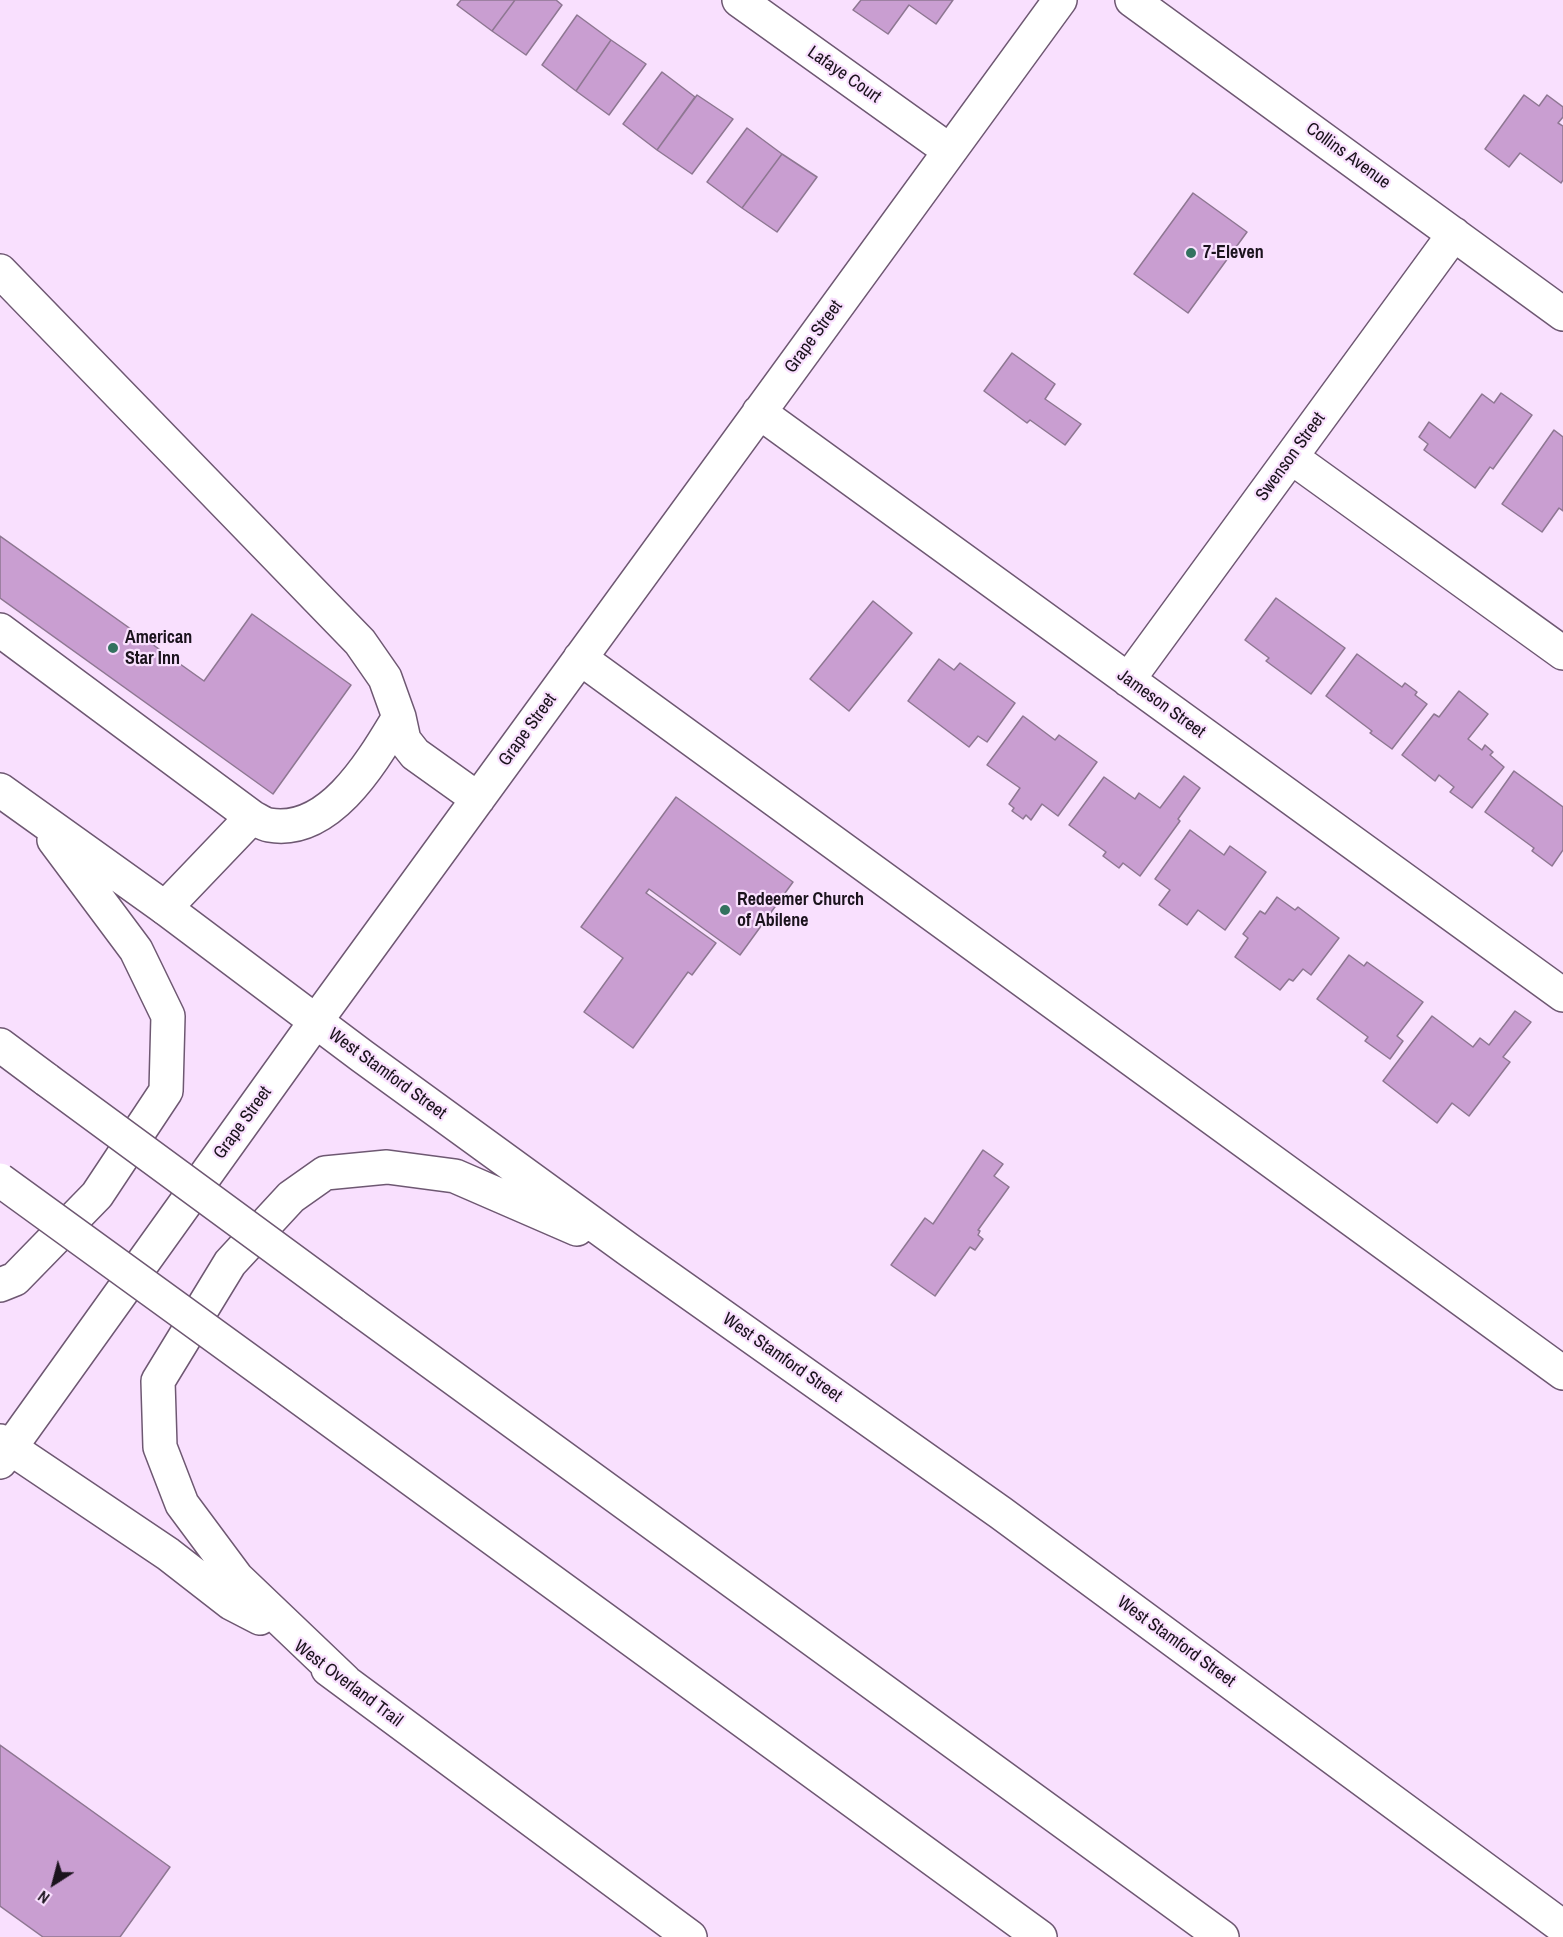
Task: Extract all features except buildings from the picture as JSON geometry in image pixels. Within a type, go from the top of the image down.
[{"type":"main road","name":"Lafaye Court","points":[[739,0],[950,151]]},
{"type":"main road","name":"Grape Street","points":[[3,1451],[1060,0]]},
{"type":"main road","name":"Collins Avenue","points":[[1132,0],[1563,314]]},
{"type":"main road","name":"Swenson Street","points":[[1128,680],[1454,234]]},
{"type":"main road","points":[[0,271],[360,642],[385,678],[399,717],[404,740],[416,754],[478,799]]},
{"type":"main road","name":"Jameson Street","points":[[759,412],[1563,995]]},
{"type":"main road","points":[[1291,457],[1563,653]]},
{"type":"main road","points":[[0,630],[252,817],[267,825],[290,826],[314,818],[342,797],[374,758],[399,717]]},
{"type":"main road","points":[[580,658],[1563,1373]]},
{"type":"main road","name":"West Stamford Street","points":[[0,790],[629,1250],[1001,1513],[1563,1927]]},
{"type":"main road","points":[[0,1285],[15,1279],[97,1195],[166,1091],[168,1016],[136,950],[36,816]]},
{"type":"main road","points":[[165,909],[252,817]]},
{"type":"main road","points":[[0,1045],[353,1305],[1222,1937]]},
{"type":"main road","points":[[345,1681],[237,1578],[182,1504],[160,1447],[158,1381],[230,1263],[291,1197],[325,1173],[387,1167],[455,1176],[629,1250]]},
{"type":"main road","points":[[0,1180],[1040,1937]]},
{"type":"main road","name":"West Overland Trail","points":[[3,1451],[168,1554],[231,1603],[260,1618],[690,1937]]},
{"type":"place","name":"7-Eleven","points":[[1191,253]]},
{"type":"place","name":"American Star Inn","points":[[113,648]]},
{"type":"place","name":"Redeemer Church of Abilene","points":[[725,910]]}]
